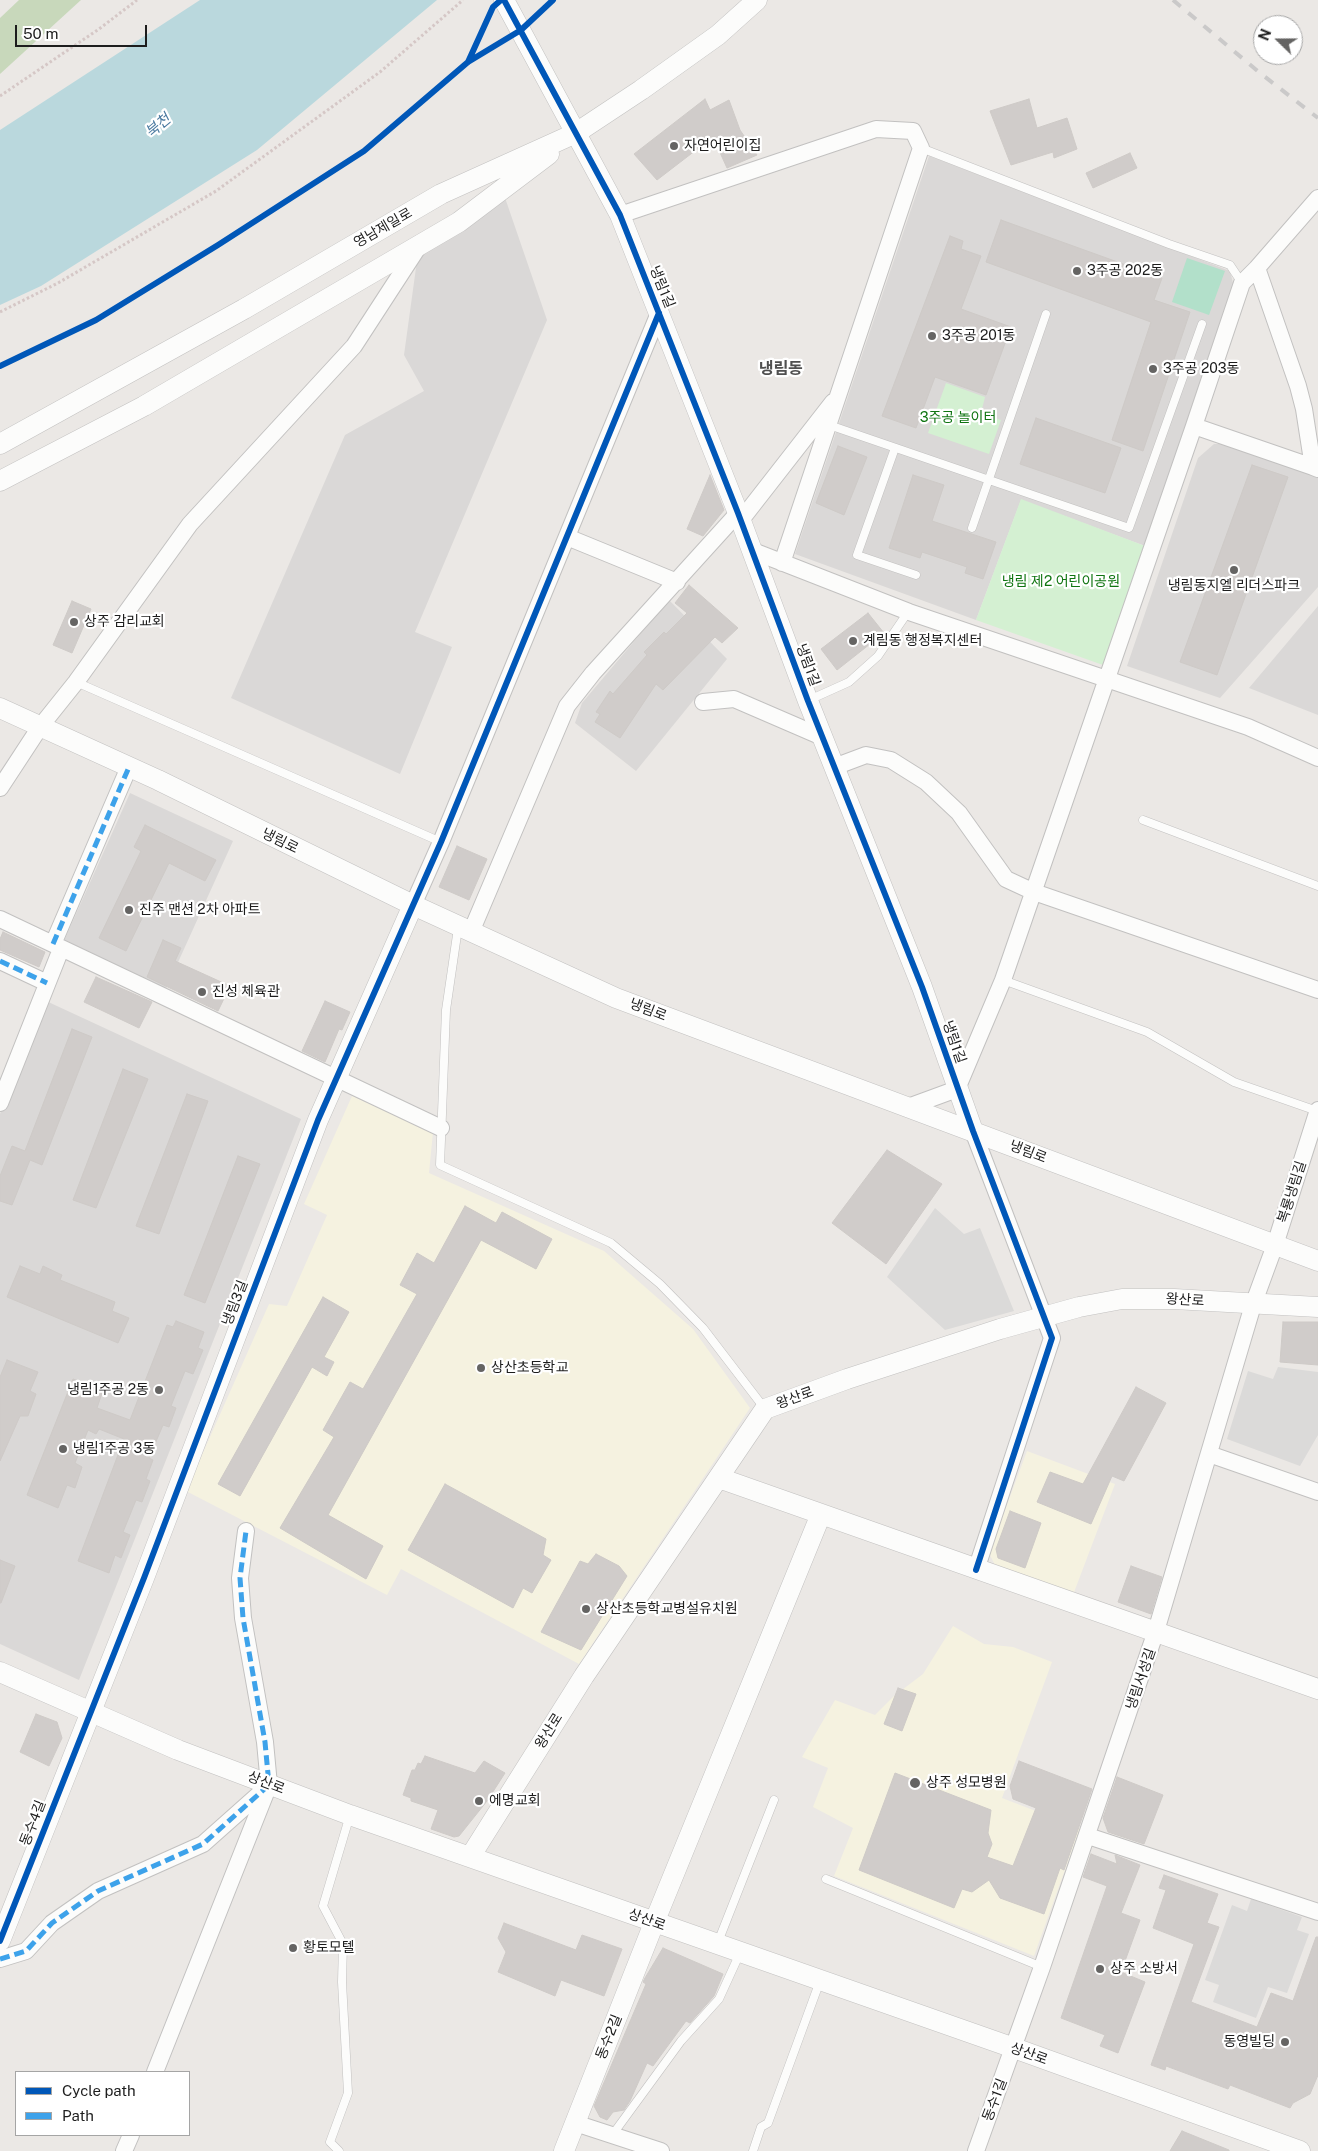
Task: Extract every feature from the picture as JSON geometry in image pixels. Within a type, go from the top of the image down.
[{"type":"street","name":"영남제일로","points":[[0,444],[244,309],[441,194],[576,133],[641,90],[718,35],[757,0]]},
{"type":"street","name":"냉림1길","points":[[508,7],[620,215],[740,516],[808,701],[922,987],[1042,1318],[1052,1338],[976,1570]]},
{"type":"street","points":[[620,215],[876,129],[914,131],[921,148],[782,563]]},
{"type":"street","points":[[0,481],[144,406],[459,222],[576,133]]},
{"type":"street","points":[[908,1107],[958,1088],[1003,980],[1242,283],[1318,198]]},
{"type":"street","points":[[0,788],[40,727],[76,682],[190,524],[354,346],[419,246]]},
{"type":"street","points":[[1194,426],[1315,468],[1304,409],[1257,268]]},
{"type":"street","points":[[413,905],[441,842],[659,313]]},
{"type":"street","points":[[464,929],[566,706],[593,672],[740,516],[839,395]]},
{"type":"street","points":[[567,537],[677,582]]},
{"type":"street","points":[[753,551],[909,612],[1248,727],[1318,758]]},
{"type":"street","points":[[703,702],[734,699],[822,737]]},
{"type":"street","name":"냉림로","points":[[0,708],[129,767],[413,905],[616,998],[1318,1261]]},
{"type":"street","points":[[834,767],[866,755],[891,760],[926,782],[960,812],[1006,879],[1034,892],[1318,990]]},
{"type":"street","points":[[0,1103],[48,983],[57,946],[129,767]]},
{"type":"street","name":"냉림3길","points":[[89,1713],[144,1578],[315,1129],[413,905]]},
{"type":"street","points":[[0,919],[441,1128]]},
{"type":"street","points":[[0,961],[48,983]]},
{"type":"street","name":"복룡냉림길","points":[[1253,1304],[1275,1245],[1318,1110]]},
{"type":"street","name":"왕산로","points":[[470,1857],[584,1676],[765,1409],[847,1379],[1042,1318],[1079,1307],[1122,1299],[1174,1299],[1318,1307]]},
{"type":"street","name":"냉림서성길","points":[[1014,2048],[1088,1836],[1156,1632],[1253,1304]]},
{"type":"street","points":[[1209,1454],[1318,1492]]},
{"type":"street","points":[[719,1478],[1318,1689]]},
{"type":"street","name":"동수2길","points":[[564,2151],[654,1922],[821,1514]]},
{"type":"street","points":[[155,2071],[270,1785],[265,1742],[243,1618],[240,1578],[246,1531]]},
{"type":"street","name":"상산로","points":[[0,1672],[89,1713],[178,1750],[350,1816],[1014,2048],[1300,2151]]},
{"type":"street","name":"동수4길","points":[[0,1941],[6,1914],[89,1713]]},
{"type":"street","points":[[0,1959],[26,1950],[52,1923],[98,1891],[203,1844],[270,1785]]},
{"type":"street","points":[[1088,1836],[1318,1912]]},
{"type":"street","name":"동수1길","points":[[976,2151],[1014,2048]]},
{"type":"street","points":[[575,2123],[661,2151]]},
{"type":"street","points":[[124,2151],[130,2136]]},
{"type":"lane","points":[[921,148],[1159,240],[1230,265],[1242,283]]},
{"type":"lane","points":[[972,528],[1046,314]]},
{"type":"lane","points":[[829,425],[987,481],[1129,528],[1202,324]]},
{"type":"lane","points":[[895,448],[857,555],[916,575]]},
{"type":"lane","points":[[808,701],[849,682],[878,656],[909,612]]},
{"type":"lane","points":[[76,682],[441,842]]},
{"type":"lane","points":[[1143,820],[1318,886]]},
{"type":"lane","points":[[464,929],[446,1010],[440,1165],[611,1243],[660,1284],[703,1328],[765,1409]]},
{"type":"lane","points":[[1003,980],[1147,1032],[1234,1082],[1318,1110]]},
{"type":"lane","points":[[717,1945],[774,1800]]},
{"type":"lane","points":[[339,2151],[330,2142],[348,2093],[342,1982],[343,1944],[323,1906],[350,1816]]},
{"type":"lane","points":[[826,1879],[1042,1967]]},
{"type":"lane","points":[[613,2134],[681,2041],[719,1999],[740,1953]]},
{"type":"lane","points":[[753,2151],[761,2127],[768,2123],[820,1981]]},
{"type":"path","points":[[0,96],[100,30],[137,0]]},
{"type":"path","points":[[0,312],[58,283],[216,191],[380,72],[463,0]]},
{"type":"shaded area","points":[[929,156],[1230,271],[1234,287],[1145,546],[1021,500],[976,620],[795,554]]},
{"type":"shaded area","points":[[502,189],[547,320],[415,632],[452,647],[400,774],[231,698],[345,435],[424,391],[404,355],[419,246]]},
{"type":"shaded area","points":[[1214,444],[1227,444],[1318,476],[1318,587],[1220,698],[1127,666],[1198,458]]},
{"type":"shaded area","points":[[669,600],[727,659],[636,771],[575,723],[582,703]]},
{"type":"shaded area","points":[[1318,606],[1318,715],[1249,688]]},
{"type":"shaded area","points":[[130,793],[233,841],[165,991],[63,943]]},
{"type":"shaded area","points":[[44,1000],[301,1119],[79,1680],[0,1644],[0,1114]]},
{"type":"shaded area","name":"상산초등학교","points":[[352,1096],[433,1132],[429,1173],[604,1251],[693,1329],[750,1408],[579,1664],[401,1569],[387,1595],[186,1491],[269,1304],[287,1306],[327,1215],[304,1204]]},
{"type":"shaded area","points":[[935,1208],[964,1234],[980,1228],[1014,1311],[945,1330],[887,1277]]},
{"type":"shaded area","points":[[1278,1367],[1318,1372],[1318,1435],[1300,1466],[1227,1439],[1248,1371],[1273,1379]]},
{"type":"shaded area","points":[[1027,1451],[1115,1484],[1073,1595],[995,1565],[989,1553]]},
{"type":"shaded area","name":"상주 성모병원","points":[[953,1626],[984,1644],[1013,1647],[1052,1662],[1002,1798],[1080,1828],[1034,1956],[834,1876],[853,1828],[813,1807],[828,1768],[802,1757],[835,1700],[875,1715],[894,1696],[923,1674]]},
{"type":"shaded area","points":[[1251,1899],[1302,1917],[1297,1930],[1309,1934],[1287,1993],[1268,1987],[1256,2018],[1213,2002],[1219,1985],[1205,1980],[1232,1905],[1247,1911]]},
{"type":"green space","points":[[19,0],[81,0],[0,74],[0,18]]},
{"type":"green space","points":[[1187,258],[1225,271],[1209,315],[1172,302]]},
{"type":"green space","name":"3주공 놀이터","points":[[946,383],[985,397],[981,413],[1001,420],[989,454],[928,433]]},
{"type":"green space","name":"냉림 제2 어린이공원","points":[[1021,499],[1145,546],[1103,665],[976,620]]},
{"type":"water","name":"북천","points":[[200,0],[437,0],[257,150],[41,286],[0,305],[0,130]]},
{"type":"building","name":"자연어린이집","points":[[705,99],[710,110],[729,100],[740,130],[757,155],[727,168],[713,137],[657,180],[634,154]]},
{"type":"building","points":[[1029,99],[1037,128],[1067,118],[1077,149],[1054,158],[1053,152],[1011,165],[990,111]]},
{"type":"building","points":[[1130,153],[1137,168],[1093,188],[1086,173]]},
{"type":"building","points":[[1001,220],[1162,278],[1154,300],[1190,312],[1143,451],[1112,440],[1151,322],[986,262]]},
{"type":"building","name":"3주공 201동","points":[[950,236],[963,241],[961,249],[981,256],[961,309],[1011,327],[986,395],[935,377],[916,428],[882,416]]},
{"type":"building","points":[[1036,418],[1121,448],[1105,493],[1020,464]]},
{"type":"building","points":[[838,446],[867,457],[844,515],[816,503]]},
{"type":"building","name":"냉림동지엘 리더스파크","points":[[1252,465],[1288,477],[1217,675],[1180,662]]},
{"type":"building","points":[[710,475],[724,510],[703,536],[687,529]]},
{"type":"building","points":[[913,475],[944,485],[932,521],[996,542],[983,579],[965,573],[967,567],[922,552],[920,558],[889,548]]},
{"type":"building","points":[[689,585],[738,628],[722,643],[715,637],[663,690],[656,684],[620,738],[595,722],[600,714],[596,712],[610,691],[613,694],[647,655],[644,652],[687,613],[675,603]]},
{"type":"building","name":"상주 감리교회","points":[[72,601],[91,609],[72,653],[53,645]]},
{"type":"building","name":"계림동 행정복지센터","points":[[868,613],[884,633],[837,670],[821,649]]},
{"type":"building","name":"진주 맨션 2차 아파트","points":[[145,825],[216,860],[205,881],[169,863],[126,951],[99,938],[141,851],[134,847]]},
{"type":"building","points":[[457,846],[487,859],[469,900],[439,887]]},
{"type":"building","points":[[3,932],[45,952],[39,967],[0,950],[0,939]]},
{"type":"building","points":[[163,940],[181,948],[175,961],[230,986],[218,1011],[147,977]]},
{"type":"building","points":[[96,977],[152,1002],[139,1028],[84,1002]]},
{"type":"building","points":[[325,1001],[350,1012],[342,1030],[339,1029],[325,1062],[302,1051]]},
{"type":"building","points":[[72,1029],[92,1037],[42,1165],[30,1160],[12,1205],[0,1201],[0,1176],[12,1146],[25,1151]]},
{"type":"building","points":[[123,1069],[148,1079],[96,1208],[73,1200]]},
{"type":"building","points":[[187,1094],[208,1101],[159,1234],[136,1226]]},
{"type":"building","points":[[887,1150],[942,1184],[886,1264],[832,1223]]},
{"type":"building","points":[[238,1156],[260,1164],[205,1303],[184,1295]]},
{"type":"building","points":[[465,1206],[496,1223],[502,1212],[552,1239],[536,1269],[481,1240],[328,1515],[383,1546],[366,1579],[280,1528],[334,1437],[323,1430],[350,1382],[363,1389],[417,1294],[400,1285],[417,1253],[434,1263]]},
{"type":"building","points":[[20,1266],[40,1274],[43,1266],[62,1275],[60,1280],[115,1302],[112,1311],[129,1318],[118,1343],[7,1297]]},
{"type":"building","points":[[323,1297],[349,1312],[324,1357],[334,1362],[327,1376],[312,1367],[240,1496],[218,1484]]},
{"type":"building","points":[[176,1321],[204,1332],[198,1348],[203,1350],[193,1374],[185,1371],[171,1406],[176,1408],[169,1427],[163,1425],[149,1458],[153,1460],[146,1479],[150,1481],[142,1502],[136,1500],[123,1532],[130,1535],[121,1558],[115,1555],[109,1573],[78,1561],[124,1439],[99,1429],[96,1434],[88,1430],[75,1463],[82,1467],[75,1488],[67,1485],[58,1508],[27,1495],[73,1379],[103,1390],[97,1408],[130,1420],[167,1325],[173,1327]]},
{"type":"building","points":[[1283,1322],[1318,1322],[1318,1365],[1280,1362]]},
{"type":"building","points":[[7,1360],[38,1372],[30,1391],[36,1394],[28,1416],[20,1416],[0,1461],[0,1377]]},
{"type":"building","points":[[1136,1387],[1166,1403],[1124,1481],[1112,1476],[1091,1524],[1037,1502],[1050,1472],[1083,1484]]},
{"type":"building","points":[[445,1484],[546,1539],[543,1555],[551,1560],[532,1593],[523,1588],[513,1608],[408,1550]]},
{"type":"building","points":[[1010,1511],[1041,1523],[1025,1568],[998,1558],[996,1549]]},
{"type":"building","points":[[596,1554],[619,1566],[627,1576],[581,1650],[541,1632],[580,1561],[588,1564]]},
{"type":"building","points":[[0,1560],[15,1566],[1,1603],[0,1603]]},
{"type":"building","points":[[1131,1566],[1162,1577],[1151,1614],[1118,1602]]},
{"type":"building","points":[[898,1688],[916,1694],[902,1731],[884,1724]]},
{"type":"building","points":[[36,1714],[57,1722],[62,1738],[49,1766],[20,1752]]},
{"type":"building","points":[[425,1756],[475,1773],[484,1761],[505,1773],[487,1801],[459,1836],[454,1837],[431,1829],[438,1810],[411,1801],[411,1798],[403,1795],[412,1770],[415,1770],[418,1763],[421,1764]]},
{"type":"building","points":[[1019,1761],[1092,1789],[1064,1870],[1060,1868],[1044,1914],[1000,1898],[989,1880],[972,1892],[962,1889],[954,1908],[859,1870],[895,1773],[991,1810],[988,1833],[992,1844],[987,1857],[1013,1866],[1036,1808],[1013,1799],[1010,1786]]},
{"type":"building","points":[[1117,1777],[1163,1795],[1144,1844],[1108,1832],[1103,1818]]},
{"type":"building","points":[[1091,1854],[1117,1864],[1115,1855],[1140,1865],[1121,1913],[1140,1920],[1121,1972],[1145,1982],[1118,2053],[1100,2046],[1105,2035],[1061,2018],[1107,1886],[1083,1877]]},
{"type":"building","points":[[1164,1875],[1218,1894],[1207,1923],[1219,1927],[1191,2002],[1257,2027],[1271,1993],[1293,2001],[1316,1937],[1318,1937],[1318,2075],[1310,2094],[1293,2103],[1290,2108],[1230,2085],[1228,2089],[1166,2066],[1165,2070],[1151,2065],[1194,1944],[1153,1928],[1166,1890],[1159,1888]]},
{"type":"building","points":[[504,1923],[576,1950],[582,1935],[622,1949],[604,1996],[561,1980],[555,1996],[498,1972],[506,1952],[498,1938]]},
{"type":"building","points":[[663,1948],[723,1974],[714,1996],[690,2023],[686,2021],[653,2066],[647,2063],[624,2110],[613,2112],[607,2120],[600,2117],[594,2106],[646,1984],[643,1982]]},
{"type":"building","points":[[1182,2131],[1229,2150],[1229,2151],[1170,2151]]},
{"type":"railway","points":[[1173,0],[1260,73],[1318,118]]},
{"type":"marked path","points":[[53,944],[129,767]]},
{"type":"marked path","points":[[0,961],[47,983]]},
{"type":"marked path","points":[[0,1959],[26,1951],[52,1923],[98,1891],[203,1844],[269,1785],[265,1742],[243,1618],[240,1578],[246,1531]]},
{"type":"cycle path","points":[[468,62],[493,7],[501,0]]},
{"type":"cycle path","points":[[504,0],[620,215],[738,513],[808,701],[922,987],[973,1131],[1052,1338],[976,1570]]},
{"type":"cycle path","points":[[0,366],[96,320],[218,245],[364,151],[468,62],[521,30],[553,0]]},
{"type":"cycle path","points":[[0,1941],[144,1578],[318,1120],[441,842],[659,313]]},
{"type":"place","name":"자연어린이집","points":[[674,146]]},
{"type":"place","name":"3주공 202동","points":[[1077,271]]},
{"type":"place","name":"3주공 201동","points":[[932,336]]},
{"type":"place","name":"3주공 203동","points":[[1153,369]]},
{"type":"place","name":"냉림동지엘 리더스파크","points":[[1234,570]]},
{"type":"place","name":"상주 감리교회","points":[[74,622]]},
{"type":"place","name":"계림동 행정복지센터","points":[[853,641]]},
{"type":"place","name":"진주 맨션 2차 아파트","points":[[129,910]]},
{"type":"place","name":"진성 체육관","points":[[202,992]]},
{"type":"place","name":"상산초등학교","points":[[481,1368]]},
{"type":"place","name":"냉림1주공 2동","points":[[159,1390]]},
{"type":"place","name":"냉림1주공 3동","points":[[63,1449]]},
{"type":"place","name":"상산초등학교병설유치원","points":[[586,1609]]},
{"type":"place","name":"상주 성모병원","points":[[915,1783]]},
{"type":"place","name":"에명교회","points":[[479,1801]]},
{"type":"place","name":"황토모텔","points":[[293,1948]]},
{"type":"place","name":"상주 소방서","points":[[1100,1969]]},
{"type":"place","name":"동영빌딩","points":[[1285,2042]]},
{"type":"district","name":"냉림동","points":[[781,369]]}]
